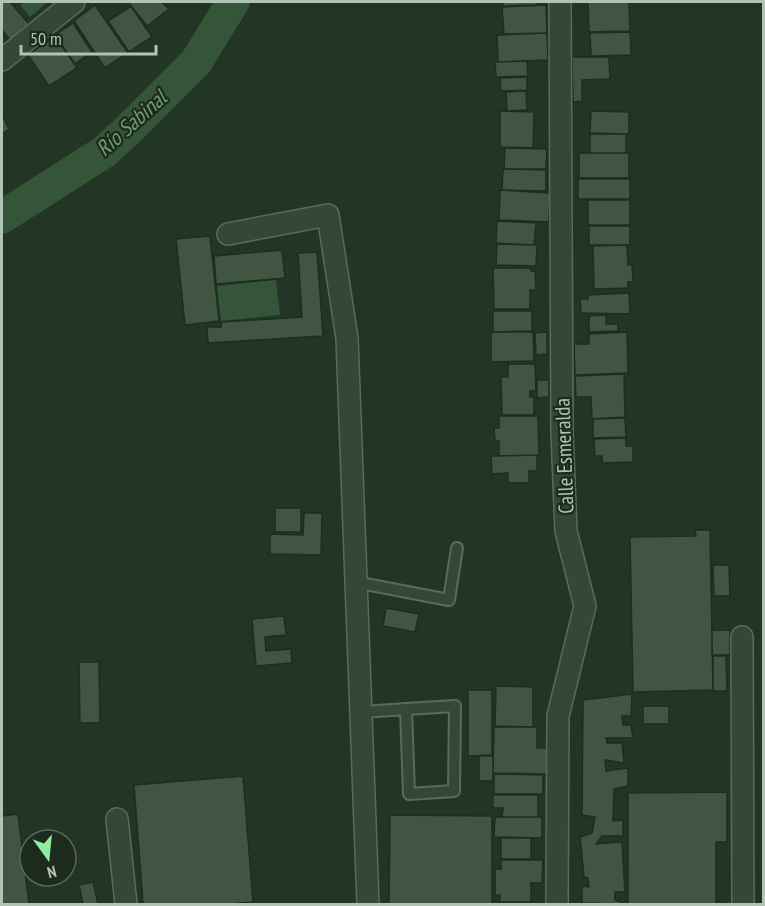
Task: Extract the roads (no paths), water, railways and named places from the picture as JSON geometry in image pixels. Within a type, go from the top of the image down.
[{"type":"street","points":[[2,60],[74,2]]},
{"type":"street","name":"Calle Esmeralda","points":[[557,904],[558,716],[585,606],[566,531],[562,433],[560,2]]},
{"type":"street","points":[[228,234],[328,215],[347,338],[355,582],[363,712],[368,904]]},
{"type":"street","points":[[742,637],[743,904]]},
{"type":"street","points":[[117,819],[126,904]]},
{"type":"lane","points":[[355,582],[449,600],[457,548]]},
{"type":"lane","points":[[363,712],[406,709],[455,706],[454,791],[409,794],[406,709]]},
{"type":"waterway","name":"Río Sabinal","points":[[2,217],[104,152],[128,130],[196,62],[233,2]]}]
